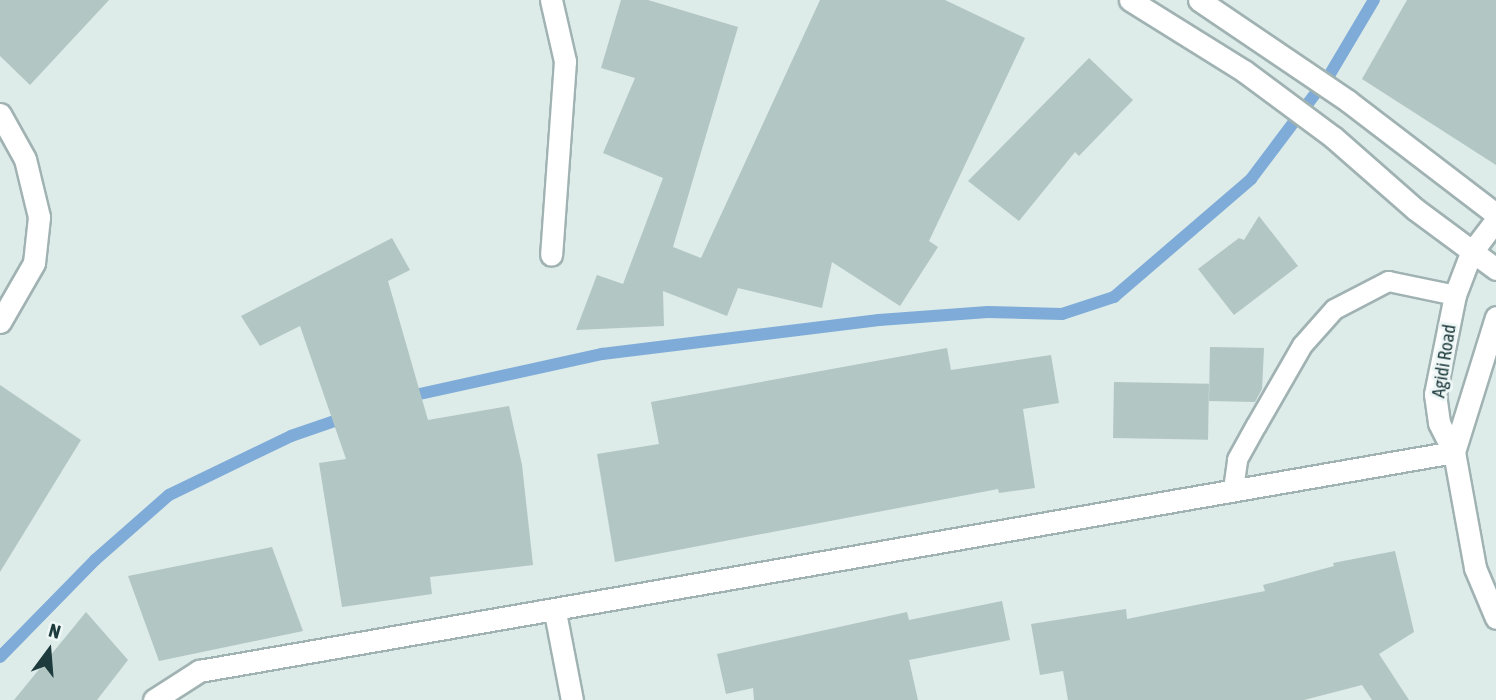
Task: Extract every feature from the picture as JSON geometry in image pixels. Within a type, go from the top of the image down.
[{"type":"street","points":[[551,0],[565,61],[551,254]]},
{"type":"street","points":[[1130,0],[1244,71],[1333,136],[1471,253],[1496,269]]},
{"type":"street","points":[[1199,0],[1263,40],[1496,214]]},
{"type":"street","points":[[0,114],[25,159],[39,218],[34,263],[0,322]]},
{"type":"street","name":"Agidi Road","points":[[1454,452],[1439,423],[1434,394],[1455,295],[1471,253],[1496,220]]},
{"type":"street","name":"Agidi Road","points":[[1454,452],[1496,317]]},
{"type":"street","points":[[154,700],[199,671],[555,612],[1233,489],[1454,452],[1475,568],[1496,618]]},
{"type":"street","points":[[555,612],[572,700]]},
{"type":"lane","points":[[1233,489],[1237,458],[1302,345],[1334,309],[1388,281],[1455,295]]},
{"type":"building","points":[[0,0],[109,0],[30,85],[0,56]]},
{"type":"building","points":[[621,0],[648,0],[738,27],[673,247],[701,258],[820,0],[945,0],[1025,38],[929,241],[938,247],[900,306],[832,262],[822,308],[738,288],[727,316],[663,291],[664,326],[576,330],[597,275],[623,284],[663,178],[603,153],[635,78],[601,68]]},
{"type":"building","points":[[1407,0],[1496,0],[1496,165],[1362,79]]},
{"type":"building","points":[[1089,58],[1133,100],[1079,156],[1075,152],[1019,221],[968,181]]},
{"type":"building","points":[[1259,216],[1298,266],[1234,315],[1198,269],[1239,238],[1244,240]]},
{"type":"building","points":[[392,238],[410,270],[388,281],[428,420],[509,406],[522,465],[533,565],[430,577],[432,594],[342,607],[319,463],[346,459],[300,326],[260,346],[241,316]]},
{"type":"building","points":[[1210,347],[1264,348],[1262,389],[1255,402],[1209,401]]},
{"type":"building","points":[[947,348],[951,370],[1051,355],[1059,403],[1023,409],[1035,488],[999,493],[998,489],[615,562],[597,454],[659,444],[651,402]]},
{"type":"building","points":[[1114,382],[1209,384],[1208,440],[1113,438]]},
{"type":"building","points":[[0,385],[81,440],[0,572]]},
{"type":"building","points":[[272,547],[303,631],[159,661],[128,576]]},
{"type":"building","points":[[1395,551],[1414,632],[1379,654],[1409,700],[1372,700],[1362,685],[1304,700],[1068,700],[1063,671],[1040,675],[1031,624],[1126,609],[1127,619],[1265,591],[1263,585],[1334,566],[1333,563]]},
{"type":"building","points":[[1002,601],[1010,640],[909,660],[918,700],[754,700],[753,688],[726,694],[717,654],[907,612],[909,620]]},
{"type":"building","points":[[86,612],[128,660],[97,700],[14,700]]},
{"type":"waterway","points":[[406,397],[602,354],[879,320],[988,312],[1062,314],[1114,297],[1251,179],[1330,74],[1374,0]]},
{"type":"waterway","points":[[0,657],[95,560],[169,495],[291,436],[349,416]]}]
